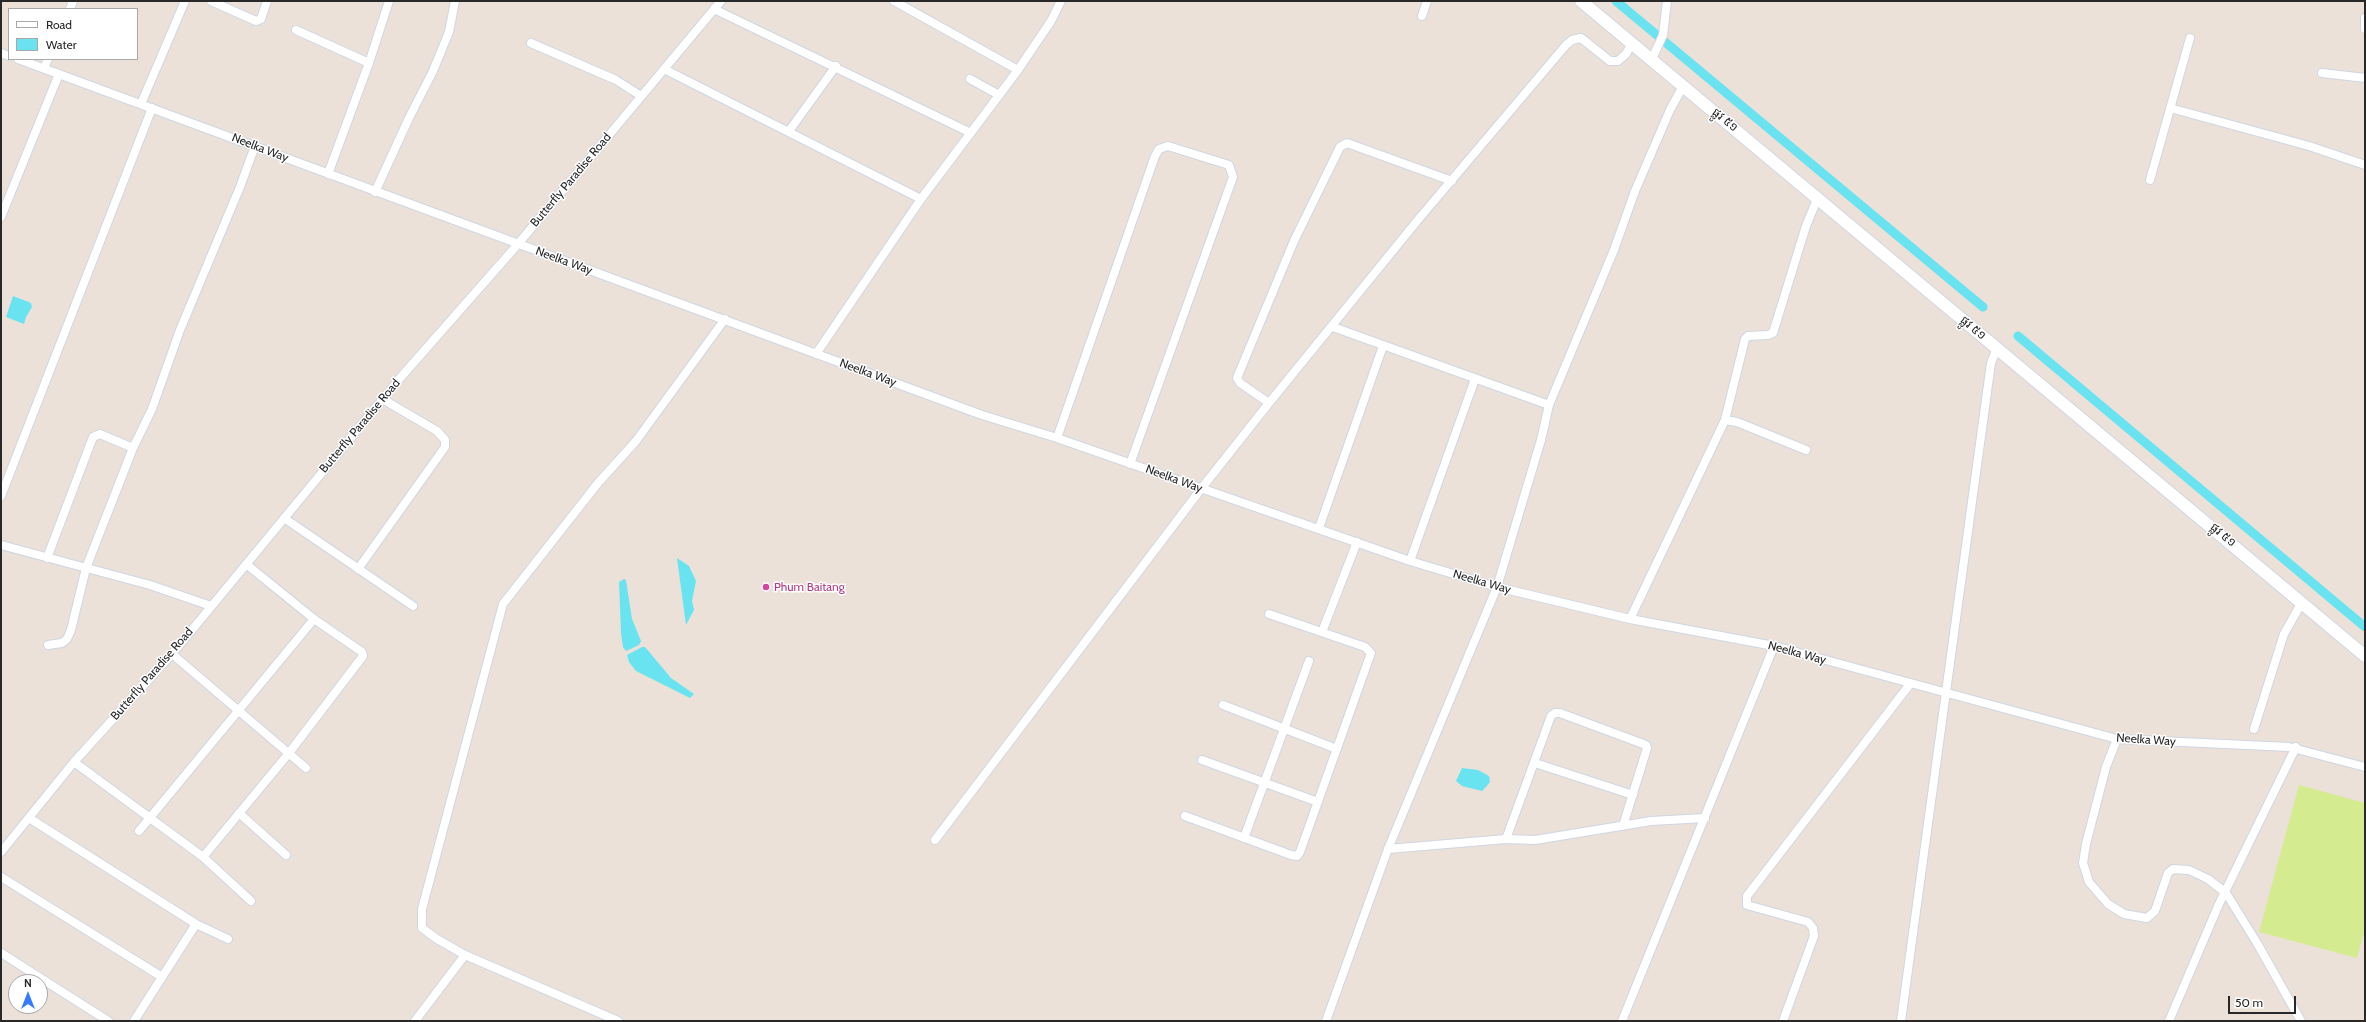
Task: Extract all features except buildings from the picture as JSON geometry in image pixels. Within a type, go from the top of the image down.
[{"type":"main road","name":"ផ្លូវ ៥១","points":[[1581,1],[1632,43],[1654,56],[1683,86],[1818,197],[2365,656]]},
{"type":"street","points":[[141,104],[185,1]]},
{"type":"street","points":[[211,1],[256,21],[260,19],[267,1]]},
{"type":"street","points":[[328,174],[369,63],[389,1]]},
{"type":"street","points":[[375,192],[449,32],[455,1]]},
{"type":"street","name":"Butterfly Paradise Road","points":[[1,852],[74,762],[172,654],[384,400],[401,377],[518,244],[721,1]]},
{"type":"street","points":[[894,1],[1018,70]]},
{"type":"street","points":[[816,354],[921,199],[1018,70],[1051,22],[1061,1]]},
{"type":"street","points":[[1422,16],[1427,1]]},
{"type":"street","points":[[1654,56],[1664,35],[1667,1]]},
{"type":"street","points":[[714,9],[836,66],[971,133]]},
{"type":"street","points":[[2365,18],[2365,29]]},
{"type":"street","points":[[296,30],[369,63]]},
{"type":"street","points":[[935,840],[1201,489],[1269,403],[1572,40],[1581,38],[1610,61],[1618,61],[1626,54],[1632,43]]},
{"type":"street","points":[[2150,180],[2190,38]]},
{"type":"street","points":[[531,43],[616,80],[641,96]]},
{"type":"street","name":"Neelka Way","points":[[21,60],[982,415],[1057,438],[1201,489],[1319,528],[1410,561],[1497,587],[1630,620],[1774,646],[2117,739],[2296,747],[2365,767]]},
{"type":"street","points":[[44,68],[48,60]]},
{"type":"street","points":[[790,131],[836,66]]},
{"type":"street","points":[[664,69],[790,131],[921,199]]},
{"type":"street","points":[[2322,73],[2365,78]]},
{"type":"street","points":[[1,217],[60,74]]},
{"type":"street","points":[[970,78],[999,95]]},
{"type":"street","points":[[1326,1021],[1388,850],[1497,587],[1541,440],[1549,405],[1614,250],[1635,191],[1670,110],[1683,86]]},
{"type":"street","points":[[1,496],[152,108]]},
{"type":"street","points":[[2170,108],[2309,146],[2365,165]]},
{"type":"street","points":[[1269,403],[1240,383],[1236,378],[1294,242],[1340,147],[1347,143],[1452,182]]},
{"type":"street","points":[[48,645],[62,643],[67,639],[86,568],[133,448],[152,409],[180,330],[240,187],[254,146]]},
{"type":"street","points":[[1057,438],[1155,156],[1159,149],[1168,146],[1229,165],[1233,177],[1130,464]]},
{"type":"street","points":[[1630,620],[1725,420],[1743,343],[1748,336],[1768,335],[1772,333],[1806,226],[1818,197]]},
{"type":"street","points":[[618,1021],[465,955],[437,939],[422,928],[421,918],[501,609],[508,596],[598,483],[636,441],[725,319]]},
{"type":"street","points":[[1333,327],[1549,405]]},
{"type":"street","points":[[1319,528],[1383,346]]},
{"type":"street","points":[[1901,1021],[1991,362],[1997,348]]},
{"type":"street","points":[[1410,561],[1475,378]]},
{"type":"street","points":[[358,569],[445,447],[445,440],[437,431],[384,400]]},
{"type":"street","points":[[1725,420],[1737,422],[1806,450]]},
{"type":"street","points":[[48,558],[93,437],[100,434],[133,448]]},
{"type":"street","points":[[284,518],[413,606]]},
{"type":"street","points":[[1322,632],[1357,542]]},
{"type":"street","points":[[1,545],[150,585],[211,606]]},
{"type":"street","points":[[203,857],[289,753],[362,656],[362,652],[314,619],[246,564]]},
{"type":"street","points":[[2254,729],[2284,634],[2302,602]]},
{"type":"street","points":[[1185,816],[1297,856],[1318,802],[1371,653],[1365,647],[1269,614]]},
{"type":"street","points":[[139,831],[314,619]]},
{"type":"street","points":[[1622,1021],[1774,646]]},
{"type":"street","points":[[172,654],[306,768]]},
{"type":"street","points":[[1244,838],[1309,661]]},
{"type":"street","points":[[1783,1021],[1814,936],[1813,928],[1808,922],[1747,905],[1747,896],[1910,684]]},
{"type":"street","points":[[1223,705],[1337,749]]},
{"type":"street","points":[[1506,839],[1551,716],[1560,712],[1646,745],[1647,748],[1624,826]]},
{"type":"street","points":[[2117,739],[2106,767],[2086,844],[2083,863],[2089,882],[2108,904],[2124,914],[2147,918],[2155,911],[2168,873],[2173,869],[2189,870],[2208,879],[2226,893],[2257,942],[2301,1021]]},
{"type":"street","points":[[2169,1021],[2226,893],[2296,747]]},
{"type":"street","points":[[1202,760],[1318,802]]},
{"type":"street","points":[[74,762],[150,816],[203,857],[251,901]]},
{"type":"street","points":[[1534,762],[1633,795]]},
{"type":"street","points":[[239,813],[286,855]]},
{"type":"street","points":[[29,818],[196,924],[228,939]]},
{"type":"street","points":[[1388,850],[1506,839],[1535,840],[1651,821],[1705,818]]},
{"type":"street","points":[[1,877],[162,977]]},
{"type":"street","points":[[134,1021],[196,924]]},
{"type":"street","points":[[1,953],[108,1021]]},
{"type":"street","points":[[415,1021],[465,955]]},
{"type":"green space","points":[[2299,785],[2365,803],[2365,929],[2357,958],[2259,932]]},
{"type":"water","points":[[13,296],[31,303],[32,307],[24,324],[6,317]]},
{"type":"water","points":[[677,558],[689,566],[696,581],[692,601],[694,610],[686,625]]},
{"type":"water","points":[[624,579],[626,580],[632,619],[641,641],[639,645],[626,651],[623,647],[621,633],[619,582]]},
{"type":"water","points":[[642,647],[645,647],[671,678],[694,694],[690,698],[636,671],[629,662],[627,655]]},
{"type":"water","points":[[1462,768],[1478,770],[1489,776],[1490,782],[1482,791],[1462,786],[1456,781]]},
{"type":"waterway","points":[[1616,1],[1983,307]]},
{"type":"waterway","points":[[2018,336],[2365,627]]},
{"type":"place","name":"Phum Baitang","points":[[766,587]]}]
